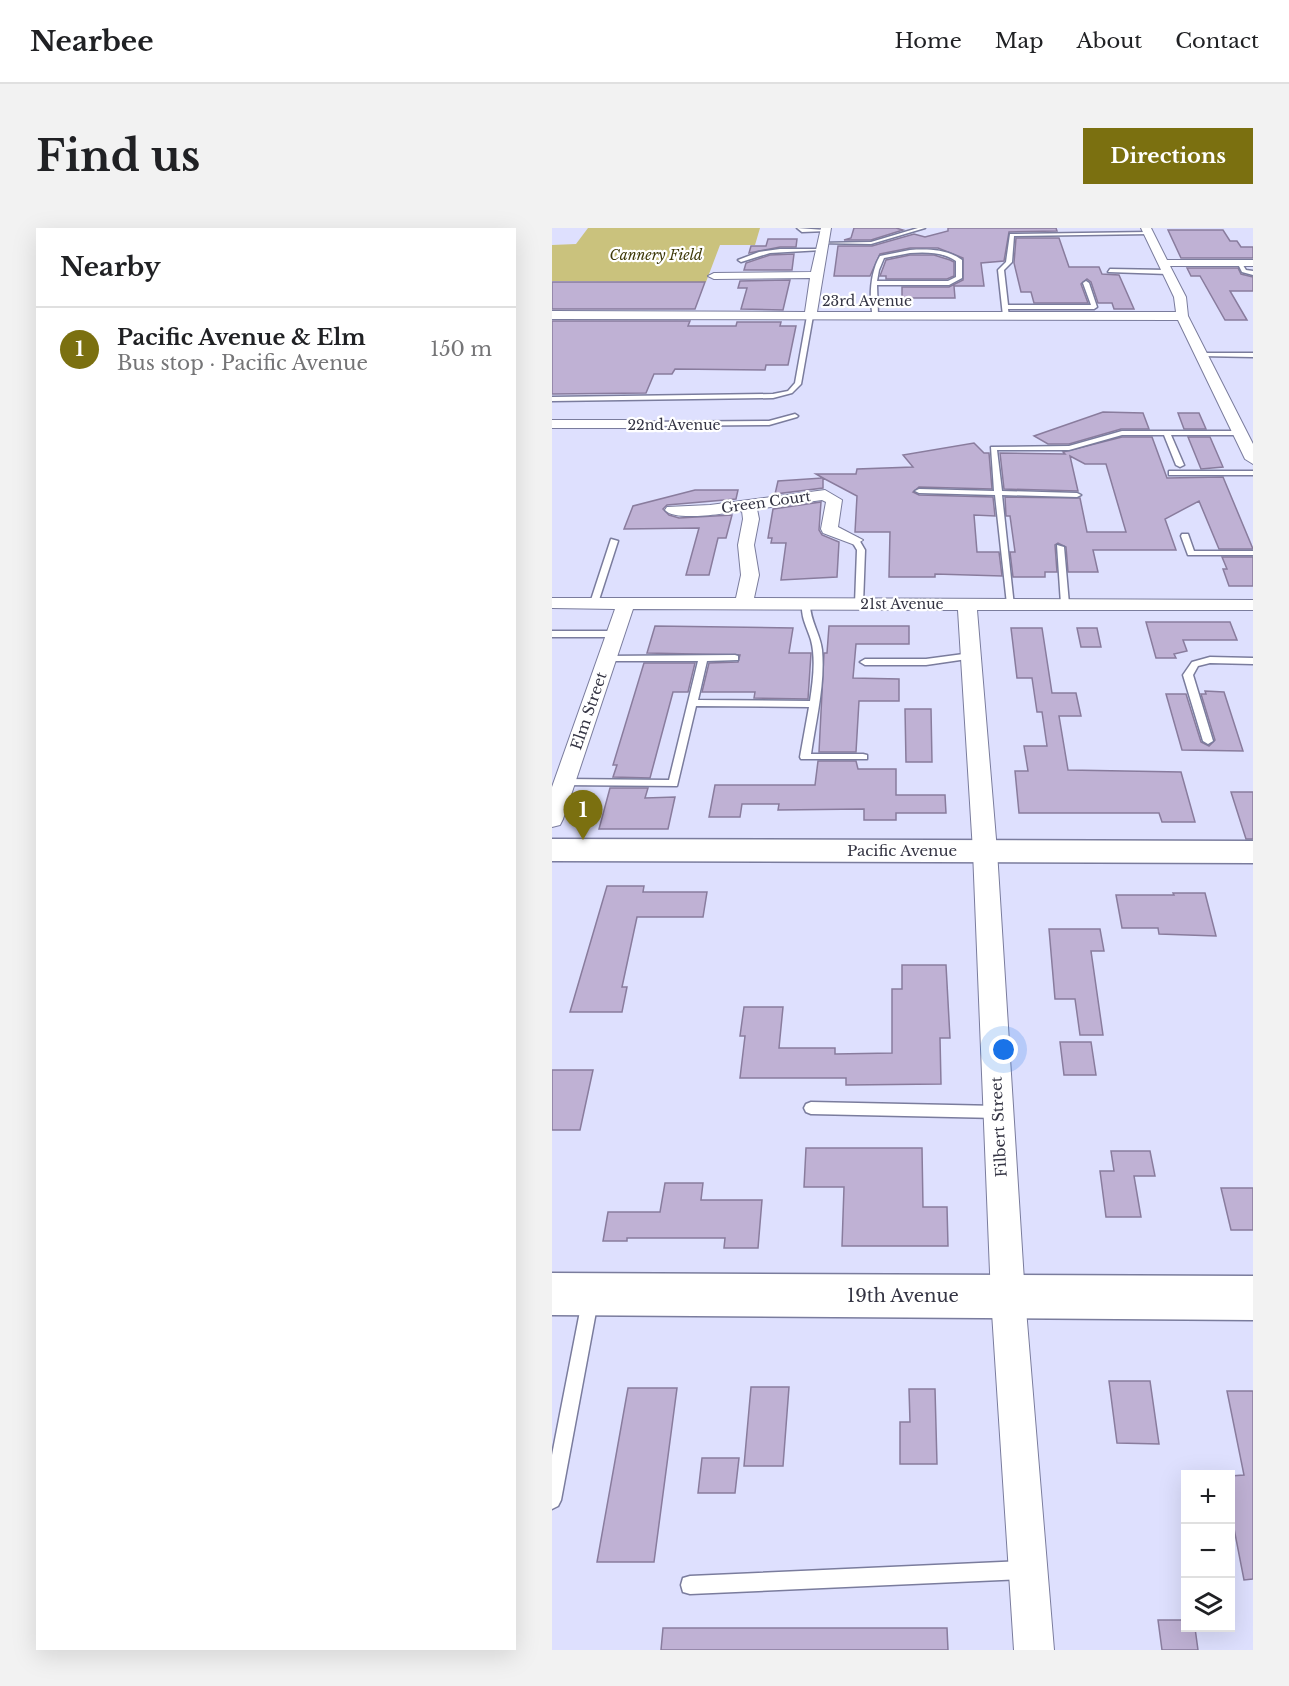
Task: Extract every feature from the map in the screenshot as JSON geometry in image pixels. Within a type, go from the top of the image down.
[{"type":"main road","name":"Pacific Avenue","points":[[552,850],[1253,852]]},
{"type":"main road","name":"19th Avenue","points":[[572,1294],[1253,1298]]},
{"type":"street","points":[[810,316],[821,247],[826,230]]},
{"type":"street","points":[[1147,230],[1180,297],[1182,316],[1247,433],[1253,459]]},
{"type":"street","points":[[1165,267],[1253,263]]},
{"type":"street","points":[[714,276],[816,275]]},
{"type":"street","name":"23rd Avenue","points":[[552,315],[875,316],[1096,312],[1182,316]]},
{"type":"street","name":"22nd Avenue","points":[[552,424],[639,424]]},
{"type":"street","name":"Green Court","points":[[673,510],[710,510],[812,495],[829,496],[835,505],[829,528],[855,540]]},
{"type":"street","points":[[744,603],[750,575],[746,545],[751,519],[748,506]]},
{"type":"street","name":"21st Avenue","points":[[552,603],[1253,605]]},
{"type":"street","name":"Elm Street","points":[[552,819],[626,603]]},
{"type":"street","name":"Filbert Street","points":[[967,604],[985,851],[1008,1297],[1034,1650]]},
{"type":"lane","points":[[799,228],[802,231],[826,230]]},
{"type":"lane","points":[[741,260],[757,252],[871,243],[923,228]]},
{"type":"lane","points":[[1006,312],[1001,270],[1009,262],[1012,235],[1147,230]]},
{"type":"lane","points":[[875,283],[949,283],[959,278],[959,260],[941,252],[888,254],[879,261],[875,283],[875,316]]},
{"type":"lane","points":[[1239,263],[1244,270],[1253,273]]},
{"type":"lane","points":[[1110,271],[1165,267]]},
{"type":"lane","points":[[1086,283],[1096,312]]},
{"type":"lane","points":[[552,399],[722,398],[773,396],[790,392],[798,384],[810,316]]},
{"type":"lane","points":[[1203,355],[1253,355]]},
{"type":"lane","name":"22nd Avenue","points":[[639,424],[769,423],[795,416]]},
{"type":"lane","points":[[1011,604],[993,448],[1070,448],[1122,433],[1247,433]]},
{"type":"lane","points":[[1167,433],[1180,465]]},
{"type":"lane","points":[[1172,473],[1253,473]]},
{"type":"lane","points":[[919,491],[1077,495]]},
{"type":"lane","points":[[1185,536],[1191,553],[1253,553]]},
{"type":"lane","points":[[855,540],[861,550],[859,604]]},
{"type":"lane","points":[[594,603],[614,541]]},
{"type":"lane","points":[[1060,547],[1065,604]]},
{"type":"lane","points":[[806,604],[804,620],[815,637],[817,648],[813,704],[805,757],[863,757]]},
{"type":"lane","points":[[552,634],[615,634]]},
{"type":"lane","points":[[865,662],[926,662],[971,656]]},
{"type":"lane","points":[[607,658],[735,658]]},
{"type":"lane","points":[[564,783],[673,783],[703,658]]},
{"type":"lane","points":[[1208,741],[1188,675],[1195,664],[1210,660],[1253,661]]},
{"type":"lane","points":[[692,703],[813,704]]},
{"type":"lane","points":[[811,1108],[999,1112]]},
{"type":"lane","points":[[552,1500],[572,1294]]},
{"type":"lane","points":[[690,1585],[1028,1570]]},
{"type":"green space","name":"Cannery Field","points":[[588,228],[760,228],[755,245],[720,245],[706,282],[552,281],[552,245],[576,244]]},
{"type":"building","points":[[854,228],[903,230],[871,240],[844,240],[851,238]]},
{"type":"building","points":[[948,228],[1056,228],[1057,231],[1009,232],[1004,261],[981,263],[984,286],[954,286],[955,298],[902,298],[902,287],[949,287],[963,280],[963,258],[938,248],[910,248],[880,254],[870,276],[834,276],[838,246],[872,246],[914,234],[925,237],[948,231]]},
{"type":"building","points":[[1168,230],[1223,230],[1230,241],[1237,241],[1241,247],[1253,247],[1253,258],[1181,258]]},
{"type":"building","points":[[1016,238],[1059,238],[1069,267],[1099,267],[1102,274],[1119,275],[1134,309],[1114,309],[1112,303],[1098,303],[1091,282],[1087,279],[1081,284],[1088,303],[1034,303],[1031,292],[1021,292],[1014,263]]},
{"type":"building","points":[[768,239],[797,239],[796,247],[780,247],[749,253],[751,246],[766,246]]},
{"type":"building","points":[[794,254],[792,270],[744,270],[746,263],[770,255]]},
{"type":"building","points":[[910,255],[934,255],[950,260],[954,262],[954,276],[947,279],[886,279],[886,276],[880,276],[886,260]]},
{"type":"building","points":[[1187,268],[1238,268],[1241,274],[1253,277],[1253,291],[1230,291],[1247,320],[1225,320],[1200,276],[1191,276]]},
{"type":"building","points":[[790,280],[783,310],[741,309],[747,288],[738,288],[740,281]]},
{"type":"building","points":[[552,282],[705,282],[695,309],[552,309]]},
{"type":"building","points":[[552,321],[690,321],[688,326],[736,326],[737,322],[781,322],[780,326],[796,326],[788,365],[766,365],[765,370],[675,369],[672,374],[654,374],[646,393],[552,394]]},
{"type":"building","points":[[1103,412],[1143,413],[1149,429],[1121,429],[1069,444],[1048,444],[1034,436]]},
{"type":"building","points":[[1178,413],[1199,413],[1206,429],[1184,429]]},
{"type":"building","points":[[1122,437],[1152,437],[1167,478],[1223,477],[1253,549],[1219,549],[1199,501],[1165,519],[1176,550],[1093,550],[1098,572],[1068,572],[1066,547],[1058,543],[1055,545],[1057,572],[1045,572],[1045,577],[1013,577],[1010,552],[1015,552],[1010,516],[1006,516],[1005,497],[1080,498],[1087,532],[1126,532],[1106,464],[1085,464],[1070,456],[1078,491],[1004,489],[1000,453],[1065,454],[1063,452]]},
{"type":"building","points":[[1188,437],[1210,437],[1223,467],[1201,469]]},
{"type":"building","points":[[974,443],[984,453],[989,453],[992,489],[919,487],[913,492],[919,495],[993,497],[995,516],[974,515],[977,552],[999,552],[1002,576],[935,574],[935,577],[889,577],[890,532],[855,532],[857,496],[816,474],[856,474],[857,469],[913,467],[903,455]]},
{"type":"building","points":[[823,478],[823,488],[775,494],[778,481]]},
{"type":"building","points":[[695,490],[738,490],[736,499],[667,505],[663,509],[669,515],[679,518],[732,515],[726,538],[718,538],[709,575],[686,575],[699,528],[624,529],[633,506]]},
{"type":"building","points":[[821,502],[819,530],[822,535],[839,542],[837,577],[781,580],[786,543],[771,543],[772,538],[768,538],[773,509]]},
{"type":"building","points":[[1222,557],[1253,557],[1253,586],[1229,586],[1223,569],[1227,569]]},
{"type":"building","points":[[1146,622],[1230,622],[1237,640],[1183,640],[1187,651],[1174,654],[1176,658],[1156,658]]},
{"type":"building","points":[[655,626],[793,628],[789,653],[811,653],[808,699],[754,698],[755,692],[702,692],[709,663],[738,662],[740,655],[647,653]]},
{"type":"building","points":[[829,626],[909,626],[909,644],[856,644],[853,678],[899,679],[899,701],[859,701],[856,752],[819,752],[824,653],[827,653]]},
{"type":"building","points":[[1011,628],[1042,628],[1052,693],[1076,693],[1081,716],[1059,716],[1068,770],[1181,772],[1195,822],[1162,822],[1159,813],[1019,813],[1015,771],[1028,771],[1024,746],[1047,746],[1042,712],[1037,712],[1032,678],[1017,678]]},
{"type":"building","points":[[1077,628],[1097,628],[1101,647],[1081,647]]},
{"type":"building","points":[[644,663],[695,663],[688,692],[673,692],[650,778],[613,777],[617,765],[613,765]]},
{"type":"building","points":[[1205,691],[1224,692],[1243,751],[1182,750],[1166,694],[1186,694],[1201,742],[1209,746],[1215,740],[1201,694],[1206,694]]},
{"type":"building","points":[[905,709],[931,709],[932,762],[906,762]]},
{"type":"building","points":[[818,761],[856,761],[858,769],[896,769],[896,795],[945,795],[946,813],[896,813],[896,820],[864,820],[864,809],[778,810],[779,804],[742,804],[740,817],[709,817],[715,785],[815,785]]},
{"type":"building","points":[[610,788],[648,788],[645,798],[675,797],[668,829],[599,829]]},
{"type":"building","points":[[1231,792],[1253,792],[1253,839],[1246,839]]},
{"type":"building","points":[[607,886],[644,886],[643,892],[707,892],[703,917],[637,917],[622,987],[627,987],[622,1012],[570,1012]]},
{"type":"building","points":[[1173,893],[1205,893],[1216,936],[1159,934],[1158,928],[1122,928],[1116,895],[1174,895]]},
{"type":"building","points":[[1049,929],[1100,929],[1104,951],[1091,951],[1103,1035],[1080,1035],[1075,999],[1055,999]]},
{"type":"building","points":[[902,965],[946,965],[950,1038],[940,1038],[941,1084],[846,1085],[846,1078],[740,1078],[745,1036],[740,1036],[744,1007],[783,1007],[779,1048],[835,1048],[835,1054],[892,1053],[892,989],[902,989]]},
{"type":"building","points":[[1060,1042],[1091,1042],[1096,1075],[1064,1075]]},
{"type":"building","points":[[552,1070],[593,1070],[580,1130],[552,1130]]},
{"type":"building","points":[[806,1148],[922,1148],[923,1207],[947,1207],[948,1246],[842,1246],[844,1187],[804,1187]]},
{"type":"building","points":[[1111,1151],[1150,1151],[1155,1176],[1134,1176],[1141,1217],[1106,1217],[1100,1171],[1114,1171]]},
{"type":"building","points":[[665,1183],[703,1183],[701,1200],[762,1200],[758,1248],[724,1248],[725,1238],[627,1238],[627,1241],[603,1241],[608,1212],[660,1212]]},
{"type":"building","points":[[1221,1188],[1253,1188],[1253,1230],[1231,1230]]},
{"type":"building","points":[[1109,1381],[1150,1381],[1159,1444],[1117,1443]]},
{"type":"building","points":[[751,1387],[789,1387],[783,1466],[744,1466]]},
{"type":"building","points":[[628,1388],[677,1388],[654,1562],[597,1562]]},
{"type":"building","points":[[909,1389],[935,1389],[937,1464],[900,1464],[900,1422],[910,1422]]},
{"type":"building","points":[[1227,1391],[1253,1391],[1253,1579],[1244,1580],[1235,1534],[1235,1476],[1244,1475]]},
{"type":"building","points":[[702,1458],[739,1458],[735,1493],[698,1493]]},
{"type":"building","points":[[1158,1620],[1181,1620],[1181,1632],[1196,1632],[1198,1650],[1162,1650]]},
{"type":"building","points":[[663,1628],[947,1628],[948,1650],[661,1650]]},
{"type":"place","name":"Pacific Avenue & Elm","points":[[583,840]]}]
